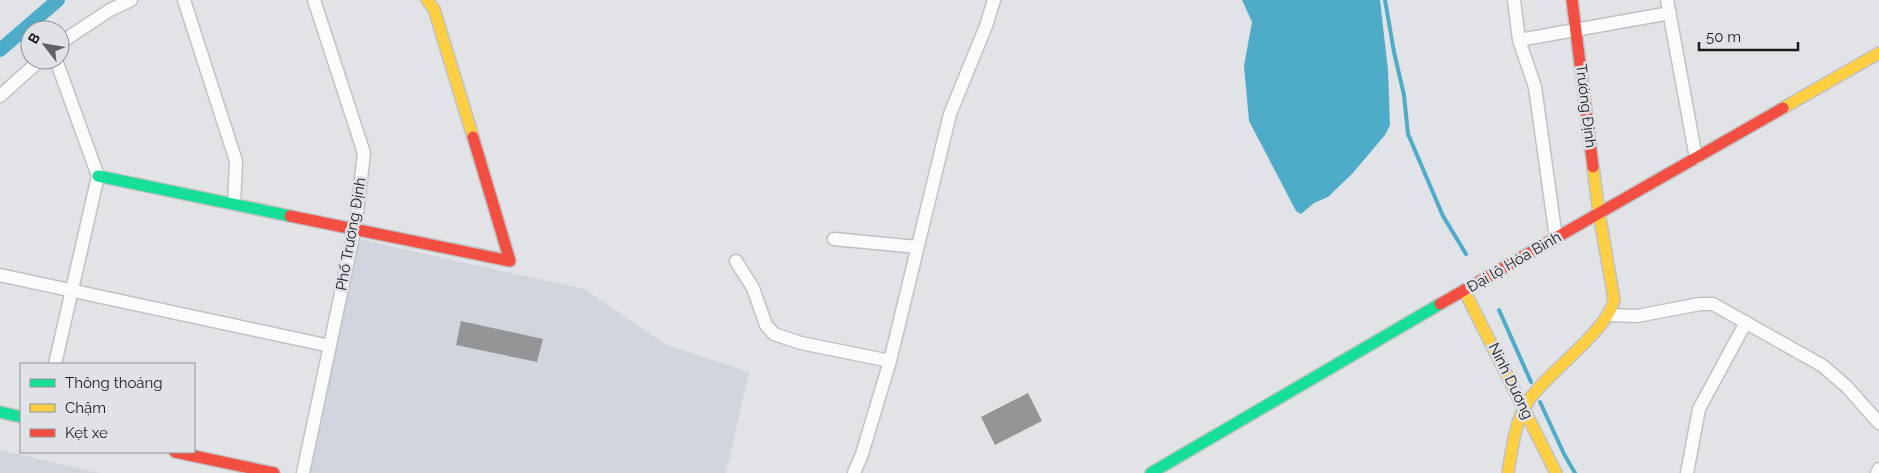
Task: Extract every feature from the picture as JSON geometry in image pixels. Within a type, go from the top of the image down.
[{"type":"main road","points":[[98,176],[510,261],[434,9],[427,0]]},
{"type":"main road","name":"Trường Định","points":[[1572,0],[1600,213],[1614,299],[1609,315]]},
{"type":"main road","name":"Đại lộ Hòa Bình","points":[[1151,473],[1464,290],[1879,53]]},
{"type":"main road","name":"Ninh Dương","points":[[1464,290],[1556,473]]},
{"type":"main road","points":[[1508,473],[1516,432],[1524,407],[1530,398],[1609,315]]},
{"type":"main road","points":[[0,412],[20,417]]},
{"type":"main road","points":[[180,453],[274,473]]},
{"type":"street","points":[[70,36],[110,10],[131,0]]},
{"type":"street","points":[[184,0],[236,161],[234,204]]},
{"type":"street","name":"Phố Trương Định","points":[[303,473],[354,229],[364,153],[314,0]]},
{"type":"street","points":[[854,473],[862,454],[890,361],[950,114],[986,26],[994,0]]},
{"type":"street","points":[[1514,0],[1519,40],[1535,87],[1556,238]]},
{"type":"street","points":[[1668,0],[1696,158]]},
{"type":"street","points":[[1519,40],[1670,14]]},
{"type":"street","points":[[0,96],[29,70]]},
{"type":"street","points":[[55,363],[98,176],[60,70]]},
{"type":"street","points":[[834,239],[917,247]]},
{"type":"street","points":[[736,261],[753,288],[766,325],[774,334],[801,343],[890,361]]},
{"type":"street","points":[[0,275],[330,346]]},
{"type":"street","points":[[1609,315],[1637,316],[1706,304],[1722,308],[1823,366],[1847,387],[1879,422]]},
{"type":"street","points":[[1687,473],[1699,409],[1746,322]]},
{"type":"street","points":[[1877,473],[1879,469]]},
{"type":"shaded area","points":[[358,239],[584,289],[667,345],[749,372],[726,473],[310,473]]},
{"type":"shaded area","points":[[0,450],[99,473],[0,473]]},
{"type":"water","points":[[1242,0],[1380,0],[1388,70],[1390,125],[1385,135],[1352,174],[1328,197],[1314,203],[1301,214],[1296,211],[1249,121],[1244,66],[1252,22]]},
{"type":"building","points":[[461,321],[543,339],[537,362],[456,345]]},
{"type":"building","points":[[1028,393],[1042,421],[995,445],[981,417]]},
{"type":"waterway","points":[[0,50],[58,0]]},
{"type":"waterway","points":[[1385,0],[1404,95],[1408,134],[1443,216],[1466,254]]},
{"type":"waterway","points":[[1499,310],[1531,382]]},
{"type":"waterway","points":[[1540,402],[1575,473]]},
{"type":"traffic: fast","points":[[98,176],[290,216]]},
{"type":"traffic: fast","points":[[1151,473],[1440,304]]},
{"type":"traffic: fast","points":[[0,412],[20,417]]},
{"type":"traffic: slow","points":[[427,0],[434,9],[473,137]]},
{"type":"traffic: slow","points":[[1783,108],[1879,53]]},
{"type":"traffic: slow","points":[[1508,473],[1517,426],[1524,408],[1538,389],[1602,324],[1610,311],[1614,299],[1593,167]]},
{"type":"traffic: slow","points":[[1464,290],[1556,473]]},
{"type":"traffic: jam","points":[[1572,0],[1593,167]]},
{"type":"traffic: jam","points":[[1440,304],[1783,108]]},
{"type":"traffic: jam","points":[[290,216],[510,261],[473,137]]},
{"type":"traffic: jam","points":[[180,453],[274,473]]}]
